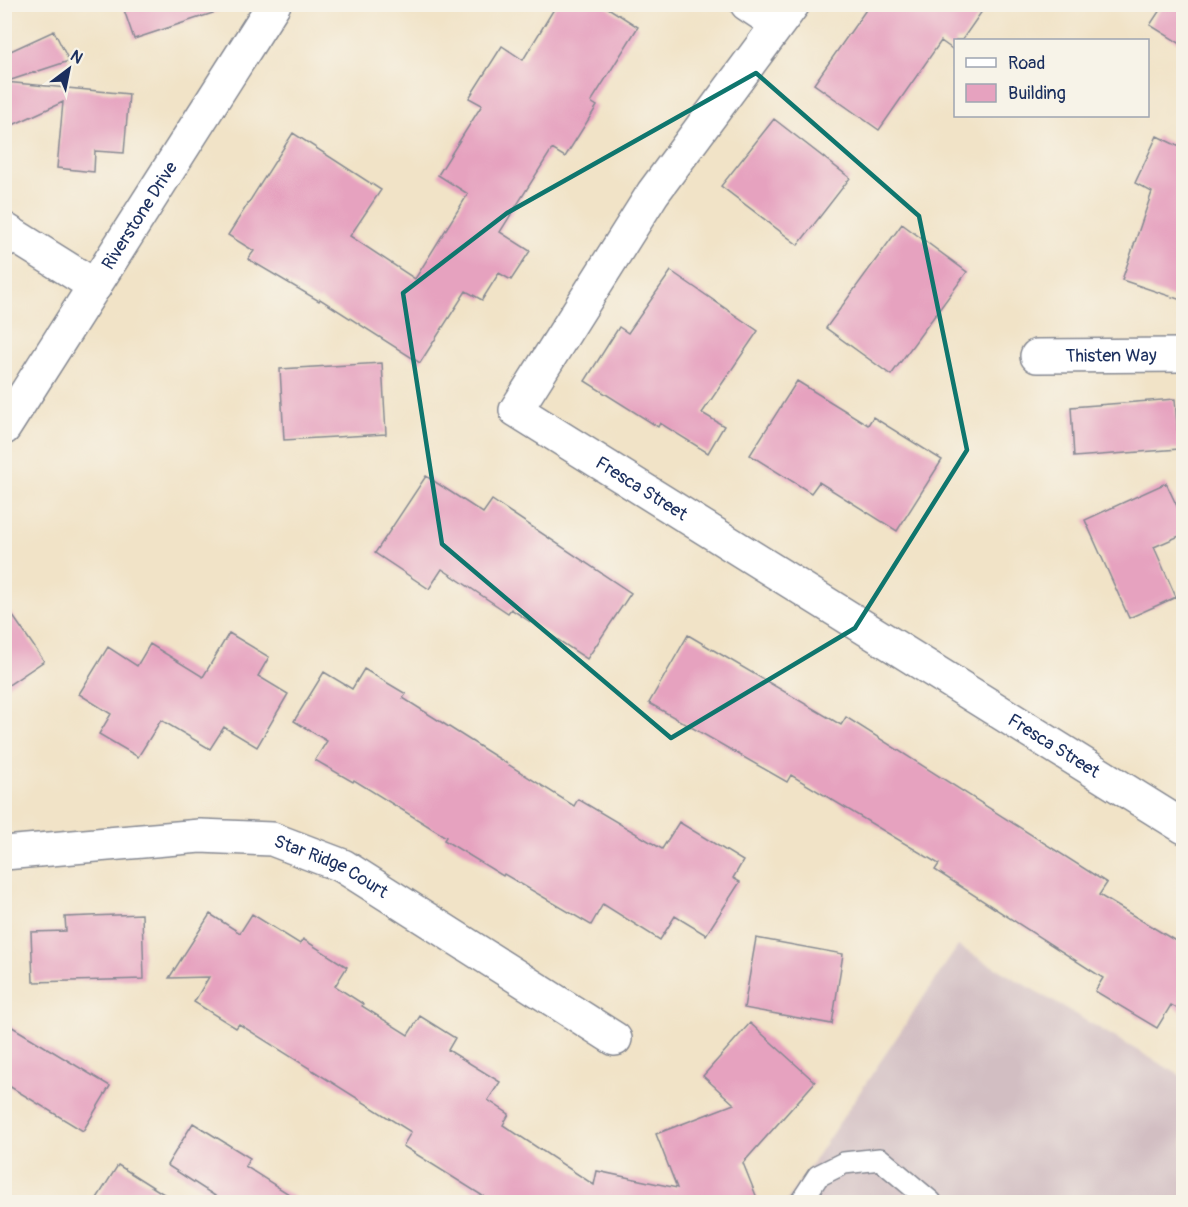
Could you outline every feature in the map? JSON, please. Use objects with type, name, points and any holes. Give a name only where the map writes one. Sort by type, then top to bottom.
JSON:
[{"type":"street","name":"Riverstone Drive","points":[[4,428],[274,4]]},
{"type":"street","points":[[747,4],[785,14]]},
{"type":"street","name":"Fresca Street","points":[[785,14],[653,193],[516,410],[1184,827]]},
{"type":"street","points":[[4,229],[95,286]]},
{"type":"street","name":"Thisten Way","points":[[1038,356],[1184,355]]},
{"type":"street","name":"Star Ridge Court","points":[[4,853],[200,836],[272,839],[343,867],[615,1039]]},
{"type":"lane","points":[[801,1203],[818,1176],[844,1163],[880,1159],[931,1203]]},
{"type":"highlighted area","points":[[756,73],[919,216],[967,450],[855,628],[671,738],[442,544],[403,293],[507,213]]},
{"type":"shaded area","points":[[958,946],[1183,1077],[1183,1202],[786,1202]]},
{"type":"building","points":[[122,4],[221,4],[222,10],[134,39]]},
{"type":"building","points":[[557,4],[602,4],[638,27],[591,102],[597,106],[565,157],[552,149],[500,232],[530,251],[511,280],[499,273],[482,300],[466,291],[420,363],[320,299],[319,301],[248,259],[254,251],[228,235],[293,133],[381,190],[350,236],[415,279],[468,194],[438,175],[482,105],[469,98],[502,46],[523,60]]},
{"type":"building","points":[[870,4],[987,4],[963,39],[954,39],[954,50],[941,41],[879,130],[814,84]]},
{"type":"building","points":[[1164,4],[1184,4],[1184,46],[1150,25]]},
{"type":"building","points":[[54,31],[69,61],[5,82],[129,94],[124,153],[95,151],[94,172],[57,168],[63,102],[4,129],[4,54]]},
{"type":"building","points":[[774,119],[850,178],[798,245],[721,186]]},
{"type":"building","points":[[1157,136],[1184,149],[1184,301],[1122,280],[1152,192],[1135,183]]},
{"type":"building","points":[[902,224],[967,272],[891,375],[826,328]]},
{"type":"building","points":[[671,271],[758,331],[702,413],[724,426],[708,453],[660,423],[658,427],[585,381],[619,327],[628,333]]},
{"type":"building","points":[[382,363],[386,434],[284,440],[280,369]]},
{"type":"building","points":[[797,381],[868,425],[873,417],[942,460],[897,531],[819,482],[811,493],[750,455]]},
{"type":"building","points":[[1175,399],[1179,449],[1074,457],[1071,407]]},
{"type":"building","points":[[426,476],[483,513],[492,500],[631,593],[587,659],[511,609],[508,613],[442,569],[429,589],[375,553]]},
{"type":"building","points":[[1166,483],[1184,521],[1184,534],[1154,547],[1176,597],[1129,618],[1085,520]]},
{"type":"building","points":[[4,603],[44,661],[4,688]]},
{"type":"building","points":[[229,633],[269,657],[258,676],[288,694],[257,747],[224,727],[210,749],[161,720],[138,757],[99,734],[111,714],[79,694],[108,647],[137,666],[150,644],[203,677]]},
{"type":"building","points":[[688,635],[841,725],[846,717],[1107,883],[1099,895],[1184,946],[1184,1012],[1171,1005],[1157,1028],[1095,991],[1103,978],[935,870],[939,864],[791,775],[787,782],[649,703]]},
{"type":"building","points":[[364,669],[406,694],[403,698],[574,806],[578,799],[662,849],[679,822],[743,861],[733,878],[740,882],[706,935],[675,916],[660,940],[603,904],[591,925],[504,874],[503,876],[444,840],[446,837],[354,780],[353,782],[315,760],[327,741],[294,721],[324,672],[352,689]]},
{"type":"building","points":[[142,914],[144,979],[33,982],[31,932],[66,931],[65,917]]},
{"type":"building","points":[[210,914],[240,933],[252,914],[300,944],[303,939],[347,967],[335,986],[363,1004],[362,1006],[408,1035],[420,1016],[455,1038],[448,1050],[500,1082],[488,1100],[509,1114],[503,1125],[594,1185],[597,1171],[677,1188],[656,1134],[734,1104],[703,1076],[750,1023],[815,1082],[743,1163],[759,1203],[494,1203],[403,1146],[411,1132],[239,1024],[236,1028],[194,1002],[209,977],[169,978]]},
{"type":"building","points":[[756,938],[843,954],[832,1024],[744,1008]]},
{"type":"building","points":[[4,1022],[110,1086],[83,1131],[4,1083]]},
{"type":"building","points":[[193,1123],[250,1158],[245,1166],[303,1203],[226,1203],[167,1165]]},
{"type":"building","points":[[118,1165],[178,1203],[94,1203]]}]
